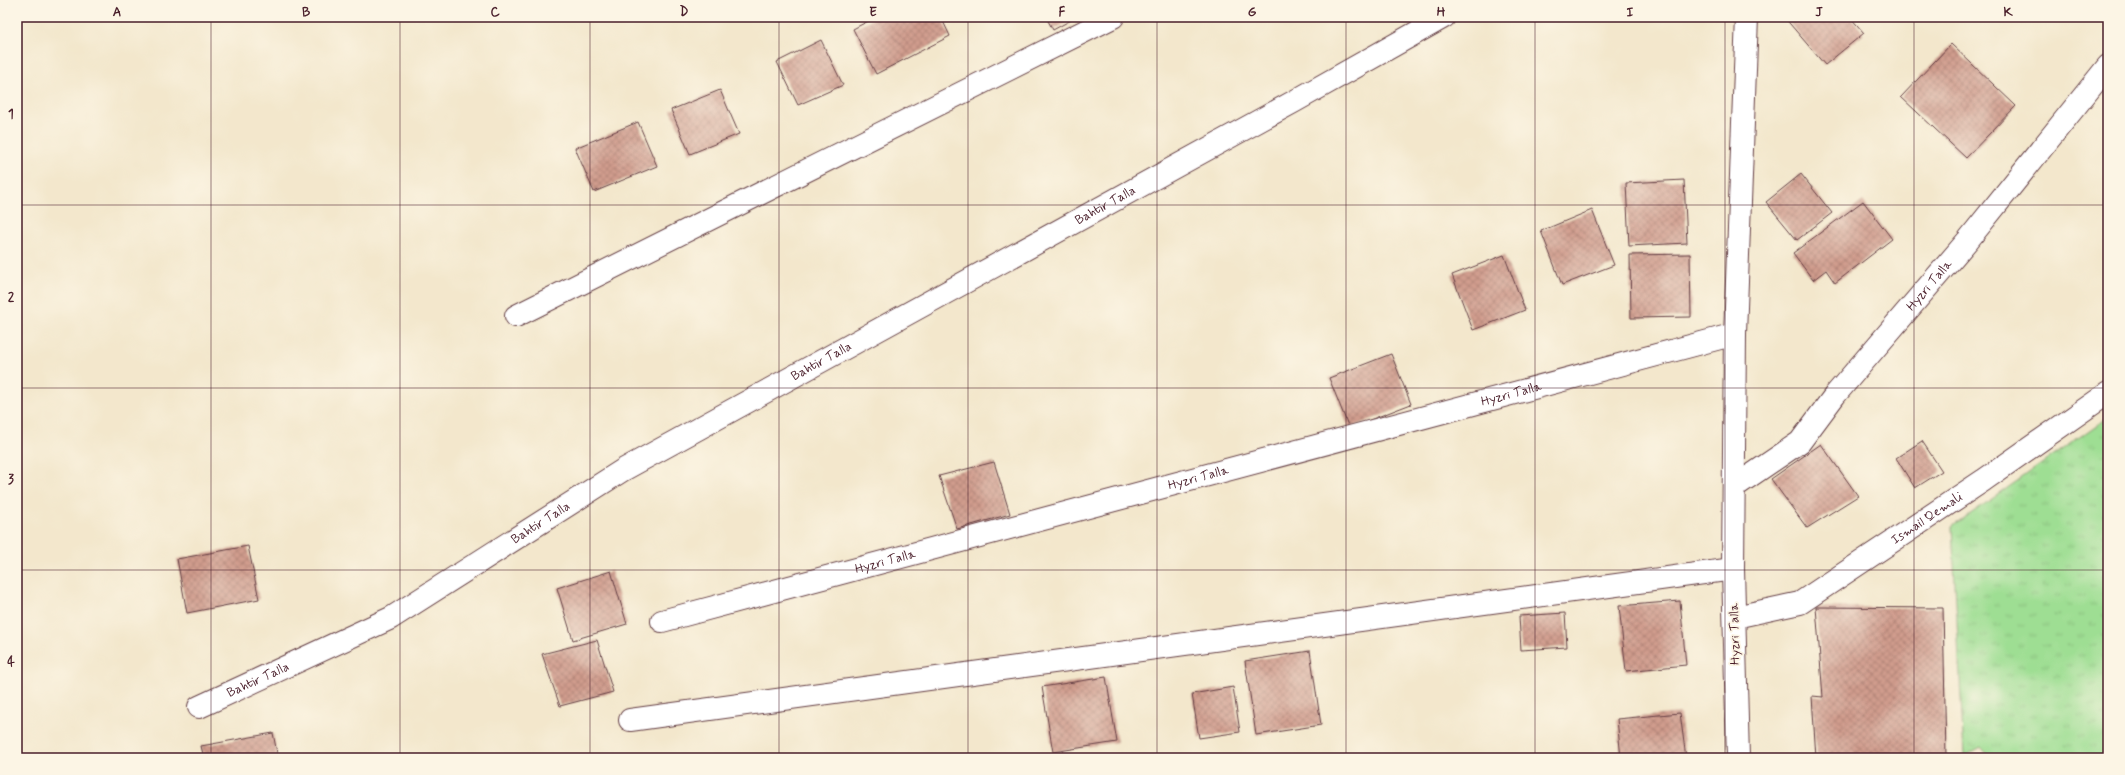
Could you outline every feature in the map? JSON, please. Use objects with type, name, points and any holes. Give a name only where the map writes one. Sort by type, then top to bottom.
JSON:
[{"type":"street","points":[[516,316],[1113,17]]},
{"type":"street","name":"Bahtir Talla","points":[[200,707],[391,618],[623,470],[1295,101],[1444,17]]},
{"type":"street","name":"Hyzri Talla","points":[[1738,758],[1733,569],[1735,334],[1747,17]]},
{"type":"street","name":"Hyzri Talla","points":[[1734,487],[1800,442],[1835,395],[1968,240],[2108,66]]},
{"type":"street","name":"Hyzri Talla","points":[[662,622],[1735,334]]},
{"type":"street","name":"Ismail Qemali","points":[[1735,617],[1800,603],[1977,484],[2108,393]]},
{"type":"street","points":[[630,720],[1733,569]]},
{"type":"green space","points":[[2108,417],[2108,758],[1991,758],[1981,747],[1964,756],[1952,527]]},
{"type":"building","points":[[876,17],[941,17],[950,36],[876,74],[853,29]]},
{"type":"building","points":[[1046,17],[1070,17],[1071,20],[1053,30]]},
{"type":"building","points":[[1784,17],[1850,17],[1864,33],[1825,65]]},
{"type":"building","points":[[821,40],[843,85],[798,105],[777,62]]},
{"type":"building","points":[[1951,44],[2016,106],[1966,158],[1901,97]]},
{"type":"building","points":[[720,90],[739,134],[690,154],[671,110]]},
{"type":"building","points":[[638,122],[657,166],[594,192],[575,148]]},
{"type":"building","points":[[1801,174],[1832,213],[1797,240],[1766,202]]},
{"type":"building","points":[[1684,180],[1687,243],[1629,246],[1626,183]]},
{"type":"building","points":[[1863,201],[1892,239],[1835,283],[1826,270],[1813,280],[1793,253]]},
{"type":"building","points":[[1592,210],[1614,265],[1562,285],[1541,231]]},
{"type":"building","points":[[1690,254],[1691,317],[1631,318],[1630,255]]},
{"type":"building","points":[[1504,255],[1525,310],[1473,330],[1452,275]]},
{"type":"building","points":[[1391,354],[1411,404],[1349,428],[1329,378]]},
{"type":"building","points":[[1922,441],[1942,471],[1915,488],[1896,458]]},
{"type":"building","points":[[1821,444],[1858,496],[1807,528],[1771,479]]},
{"type":"building","points":[[994,462],[1010,514],[957,529],[939,476]]},
{"type":"building","points":[[248,546],[259,599],[187,613],[177,559]]},
{"type":"building","points":[[611,571],[627,624],[573,640],[557,588]]},
{"type":"building","points":[[1680,601],[1686,665],[1626,671],[1619,606]]},
{"type":"building","points":[[1816,607],[1943,608],[1946,758],[1816,758],[1812,696],[1823,697]]},
{"type":"building","points":[[1565,613],[1567,647],[1521,650],[1519,616]]},
{"type":"building","points":[[597,640],[613,692],[560,706],[542,654]]},
{"type":"building","points":[[1310,651],[1321,725],[1256,735],[1245,661]]},
{"type":"building","points":[[1106,677],[1117,742],[1053,752],[1042,687]]},
{"type":"building","points":[[1233,687],[1240,732],[1199,738],[1192,694]]},
{"type":"building","points":[[1680,713],[1686,758],[1621,758],[1617,719]]},
{"type":"building","points":[[273,733],[278,758],[204,758],[201,746]]}]
